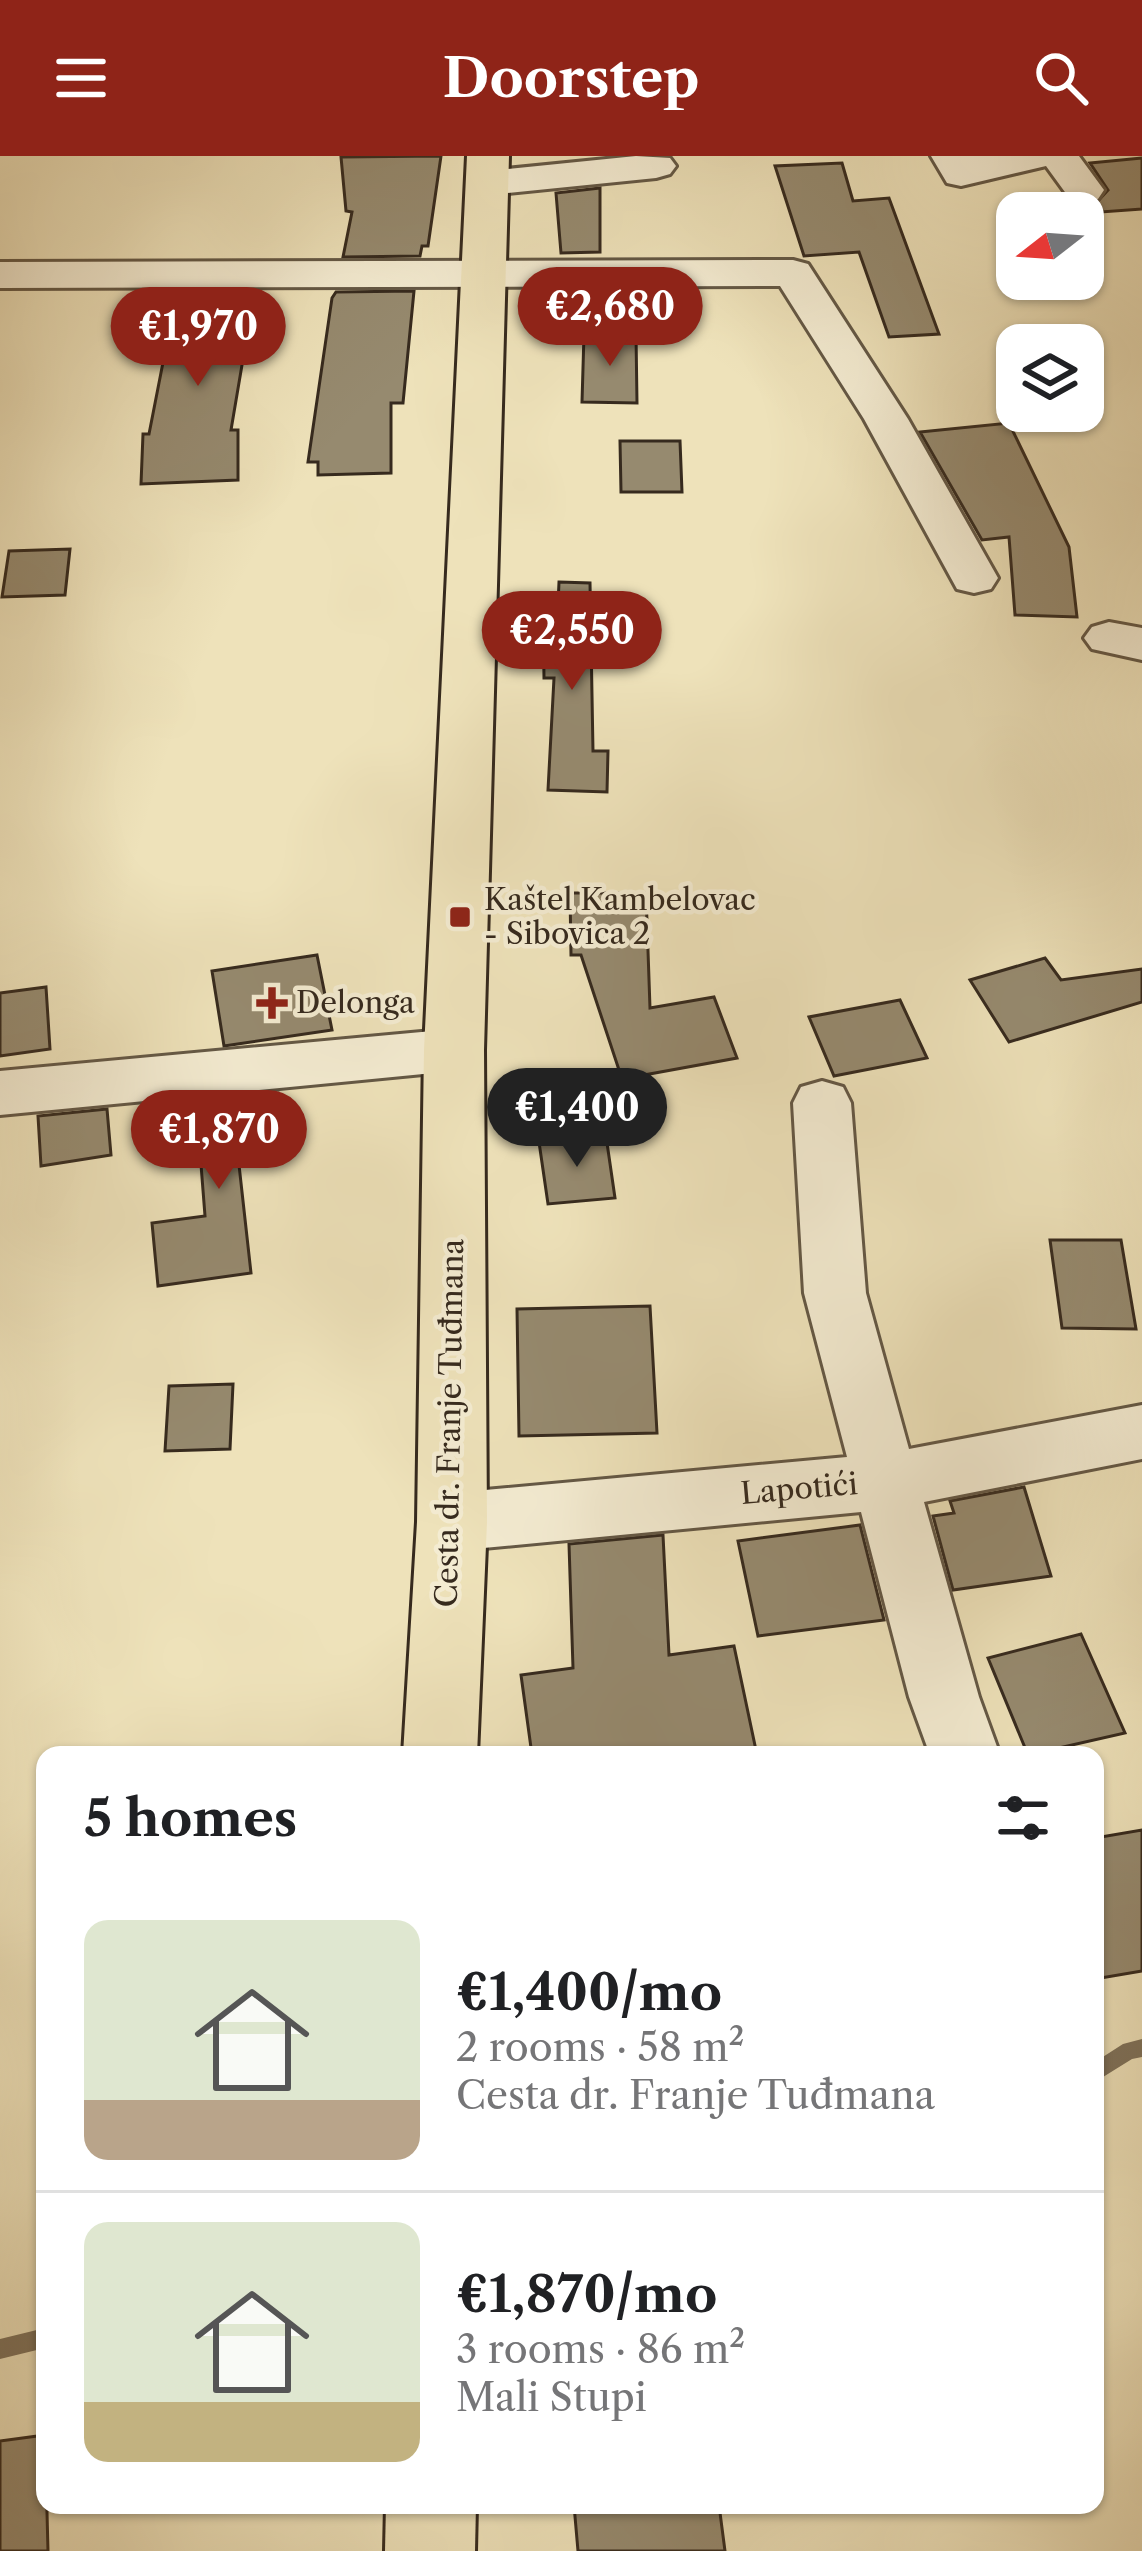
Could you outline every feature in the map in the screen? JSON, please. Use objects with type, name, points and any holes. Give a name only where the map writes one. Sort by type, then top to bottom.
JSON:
[{"type":"main road","name":"Cesta dr. Franje Tuđmana","points":[[440,1746],[452,1522],[454,1051],[487,169]]},
{"type":"main road","points":[[430,2551],[431,2514]]},
{"type":"street","points":[[951,156],[962,173],[1037,156]]},
{"type":"street","points":[[1059,156],[1084,190]]},
{"type":"street","points":[[487,169],[656,166]]},
{"type":"street","points":[[0,275],[156,271],[486,277],[793,273],[886,419],[974,578]]},
{"type":"street","points":[[0,1093],[454,1051]]},
{"type":"street","points":[[822,1103],[835,1293],[961,1746]]},
{"type":"street","name":"Lapotići","points":[[452,1522],[889,1481],[1142,1432]]},
{"type":"building","points":[[441,156],[428,246],[422,246],[420,256],[343,257],[352,212],[346,211],[341,157]]},
{"type":"building","points":[[1142,158],[1142,209],[1104,212],[1108,190],[1090,163]]},
{"type":"building","points":[[842,163],[853,201],[889,198],[939,334],[889,337],[859,252],[804,256],[775,166]]},
{"type":"building","points":[[600,188],[600,252],[561,253],[556,193]]},
{"type":"building","points":[[414,291],[403,403],[391,403],[391,473],[318,475],[318,462],[308,462],[332,298],[336,292]]},
{"type":"building","points":[[166,293],[254,294],[231,430],[238,430],[238,480],[141,484],[143,434],[149,434],[167,342],[156,342]]},
{"type":"building","points":[[584,334],[636,334],[637,403],[582,402]]},
{"type":"building","points":[[996,424],[996,432],[1013,432],[1069,547],[1077,617],[1015,615],[1009,537],[982,540],[920,432]]},
{"type":"building","points":[[620,441],[680,441],[682,492],[621,492]]},
{"type":"building","points":[[70,549],[65,595],[2,597],[9,551]]},
{"type":"building","points":[[559,582],[590,583],[593,751],[608,751],[607,792],[548,790],[554,678],[544,678],[543,605],[558,605]]},
{"type":"building","points":[[570,893],[646,893],[650,1008],[714,997],[737,1058],[622,1079],[581,955],[571,955]]},
{"type":"building","points":[[317,955],[332,1030],[224,1046],[212,971]]},
{"type":"building","points":[[1045,958],[1061,980],[1142,969],[1142,1002],[1009,1042],[970,980]]},
{"type":"building","points":[[46,987],[50,1049],[0,1056],[0,993]]},
{"type":"building","points":[[900,1000],[927,1058],[834,1076],[809,1017]]},
{"type":"building","points":[[278,1093],[284,1150],[238,1156],[251,1273],[158,1286],[152,1223],[205,1216],[196,1100]]},
{"type":"building","points":[[107,1109],[111,1155],[41,1166],[38,1116]]},
{"type":"building","points":[[606,1136],[615,1198],[548,1204],[539,1142]]},
{"type":"building","points":[[1050,1240],[1121,1240],[1136,1329],[1062,1328]]},
{"type":"building","points":[[650,1306],[657,1433],[519,1436],[517,1309]]},
{"type":"building","points":[[233,1384],[230,1449],[165,1451],[169,1386]]},
{"type":"building","points":[[1024,1487],[1051,1576],[953,1590],[933,1516],[954,1513],[950,1501]]},
{"type":"building","points":[[860,1525],[884,1620],[758,1636],[738,1541]]},
{"type":"building","points":[[663,1535],[669,1655],[734,1646],[755,1746],[531,1746],[521,1675],[573,1668],[569,1544]]},
{"type":"building","points":[[1081,1634],[1125,1733],[1068,1746],[1024,1746],[988,1658]]},
{"type":"building","points":[[1142,1830],[1142,1971],[1104,1977],[1104,1836]]},
{"type":"building","points":[[36,2436],[36,2514],[47,2514],[48,2551],[0,2551],[0,2441]]},
{"type":"building","points":[[575,2514],[720,2514],[725,2551],[578,2551]]},
{"type":"waterway","points":[[1104,2067],[1129,2050],[1142,2048]]},
{"type":"waterway","points":[[0,2349],[36,2340]]},
{"type":"place","name":"Kaštel Kambelovac - Sibovica 2","points":[[460,917]]},
{"type":"place","name":"Delonga","points":[[272,1003]]}]
